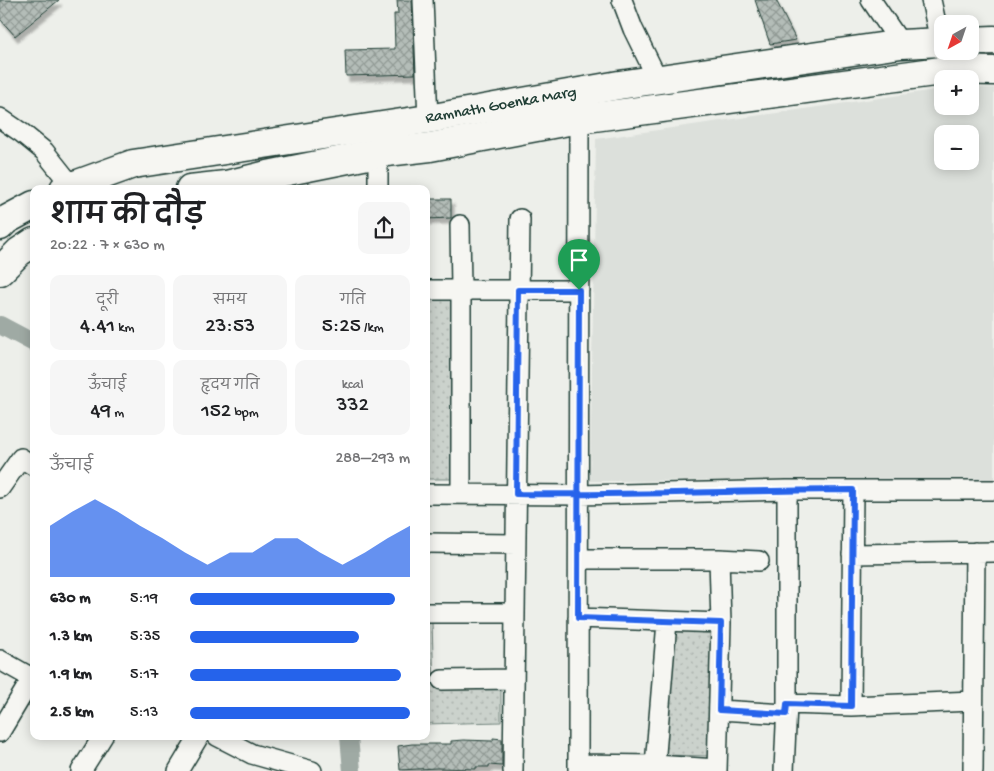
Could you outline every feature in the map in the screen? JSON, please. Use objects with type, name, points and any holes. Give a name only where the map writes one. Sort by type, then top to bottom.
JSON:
[{"type":"street","points":[[423,0],[428,119]]},
{"type":"street","points":[[622,0],[633,29],[658,80]]},
{"type":"street","points":[[871,0],[901,44]]},
{"type":"street","points":[[931,0],[935,15]]},
{"type":"street","points":[[979,41],[994,40]]},
{"type":"street","name":"Ramnath Goenka Marg","points":[[74,185],[133,164],[428,119],[658,80],[901,44],[934,50]]},
{"type":"street","name":"Ramnath Goenka Marg","points":[[226,185],[263,182],[378,153],[430,147],[934,53]]},
{"type":"street","name":"Ramnath Goenka Marg","points":[[966,60],[994,71]]},
{"type":"street","points":[[0,118],[44,151],[67,185]]},
{"type":"street","points":[[579,119],[578,767],[655,765],[717,770],[721,623],[720,559]]},
{"type":"street","points":[[220,151],[226,185]]},
{"type":"street","points":[[378,153],[378,185]]},
{"type":"street","points":[[0,226],[6,220],[30,207]]},
{"type":"street","points":[[513,771],[520,220]]},
{"type":"street","points":[[460,225],[461,493]]},
{"type":"street","points":[[0,271],[30,245]]},
{"type":"street","points":[[430,290],[579,290]]},
{"type":"street","points":[[0,488],[21,458],[30,464]]},
{"type":"street","points":[[430,494],[579,495],[787,490],[994,490]]},
{"type":"street","points":[[784,771],[787,709],[787,490]]},
{"type":"street","points":[[851,706],[853,490]]},
{"type":"street","points":[[430,543],[515,544]]},
{"type":"street","points":[[973,771],[974,552]]},
{"type":"street","points":[[852,554],[994,552]]},
{"type":"street","points":[[578,559],[720,559],[758,561]]},
{"type":"street","points":[[430,613],[514,613]]},
{"type":"street","points":[[578,618],[721,623]]},
{"type":"street","points":[[655,765],[667,622]]},
{"type":"street","points":[[0,660],[30,675]]},
{"type":"street","points":[[442,680],[514,679]]},
{"type":"street","points":[[0,732],[30,681]]},
{"type":"street","points":[[719,710],[973,701]]},
{"type":"street","points":[[81,771],[100,740]]},
{"type":"street","points":[[178,771],[197,740]]},
{"type":"street","points":[[222,740],[252,763],[312,771]]},
{"type":"shaded area","points":[[979,88],[994,88],[994,480],[590,481],[596,139],[934,90],[934,115],[979,115]]},
{"type":"shaded area","points":[[430,297],[454,297],[456,479],[430,479]]},
{"type":"shaded area","points":[[662,615],[717,617],[714,756],[660,755]]},
{"type":"shaded area","points":[[430,622],[432,622],[434,687],[501,686],[501,722],[430,724]]},
{"type":"building","points":[[0,0],[59,0],[15,36],[0,19]]},
{"type":"building","points":[[397,0],[412,0],[415,74],[346,76],[345,50],[395,49],[394,14],[398,14]]},
{"type":"building","points":[[755,0],[776,0],[796,40],[770,44]]},
{"type":"building","points":[[430,199],[451,199],[451,218],[430,219]]},
{"type":"building","points":[[493,738],[502,739],[502,766],[489,765],[489,767],[476,767],[476,769],[437,768],[400,770],[398,746],[451,744],[451,741],[463,740],[493,741]]},
{"type":"waterway","points":[[0,325],[30,341]]},
{"type":"waterway","points":[[349,740],[352,771]]},
{"type":"route","points":[[579,290],[518,290],[516,494],[579,495],[853,490],[851,706],[787,704],[786,714],[719,710],[721,623],[578,618],[579,495],[579,290]]}]
